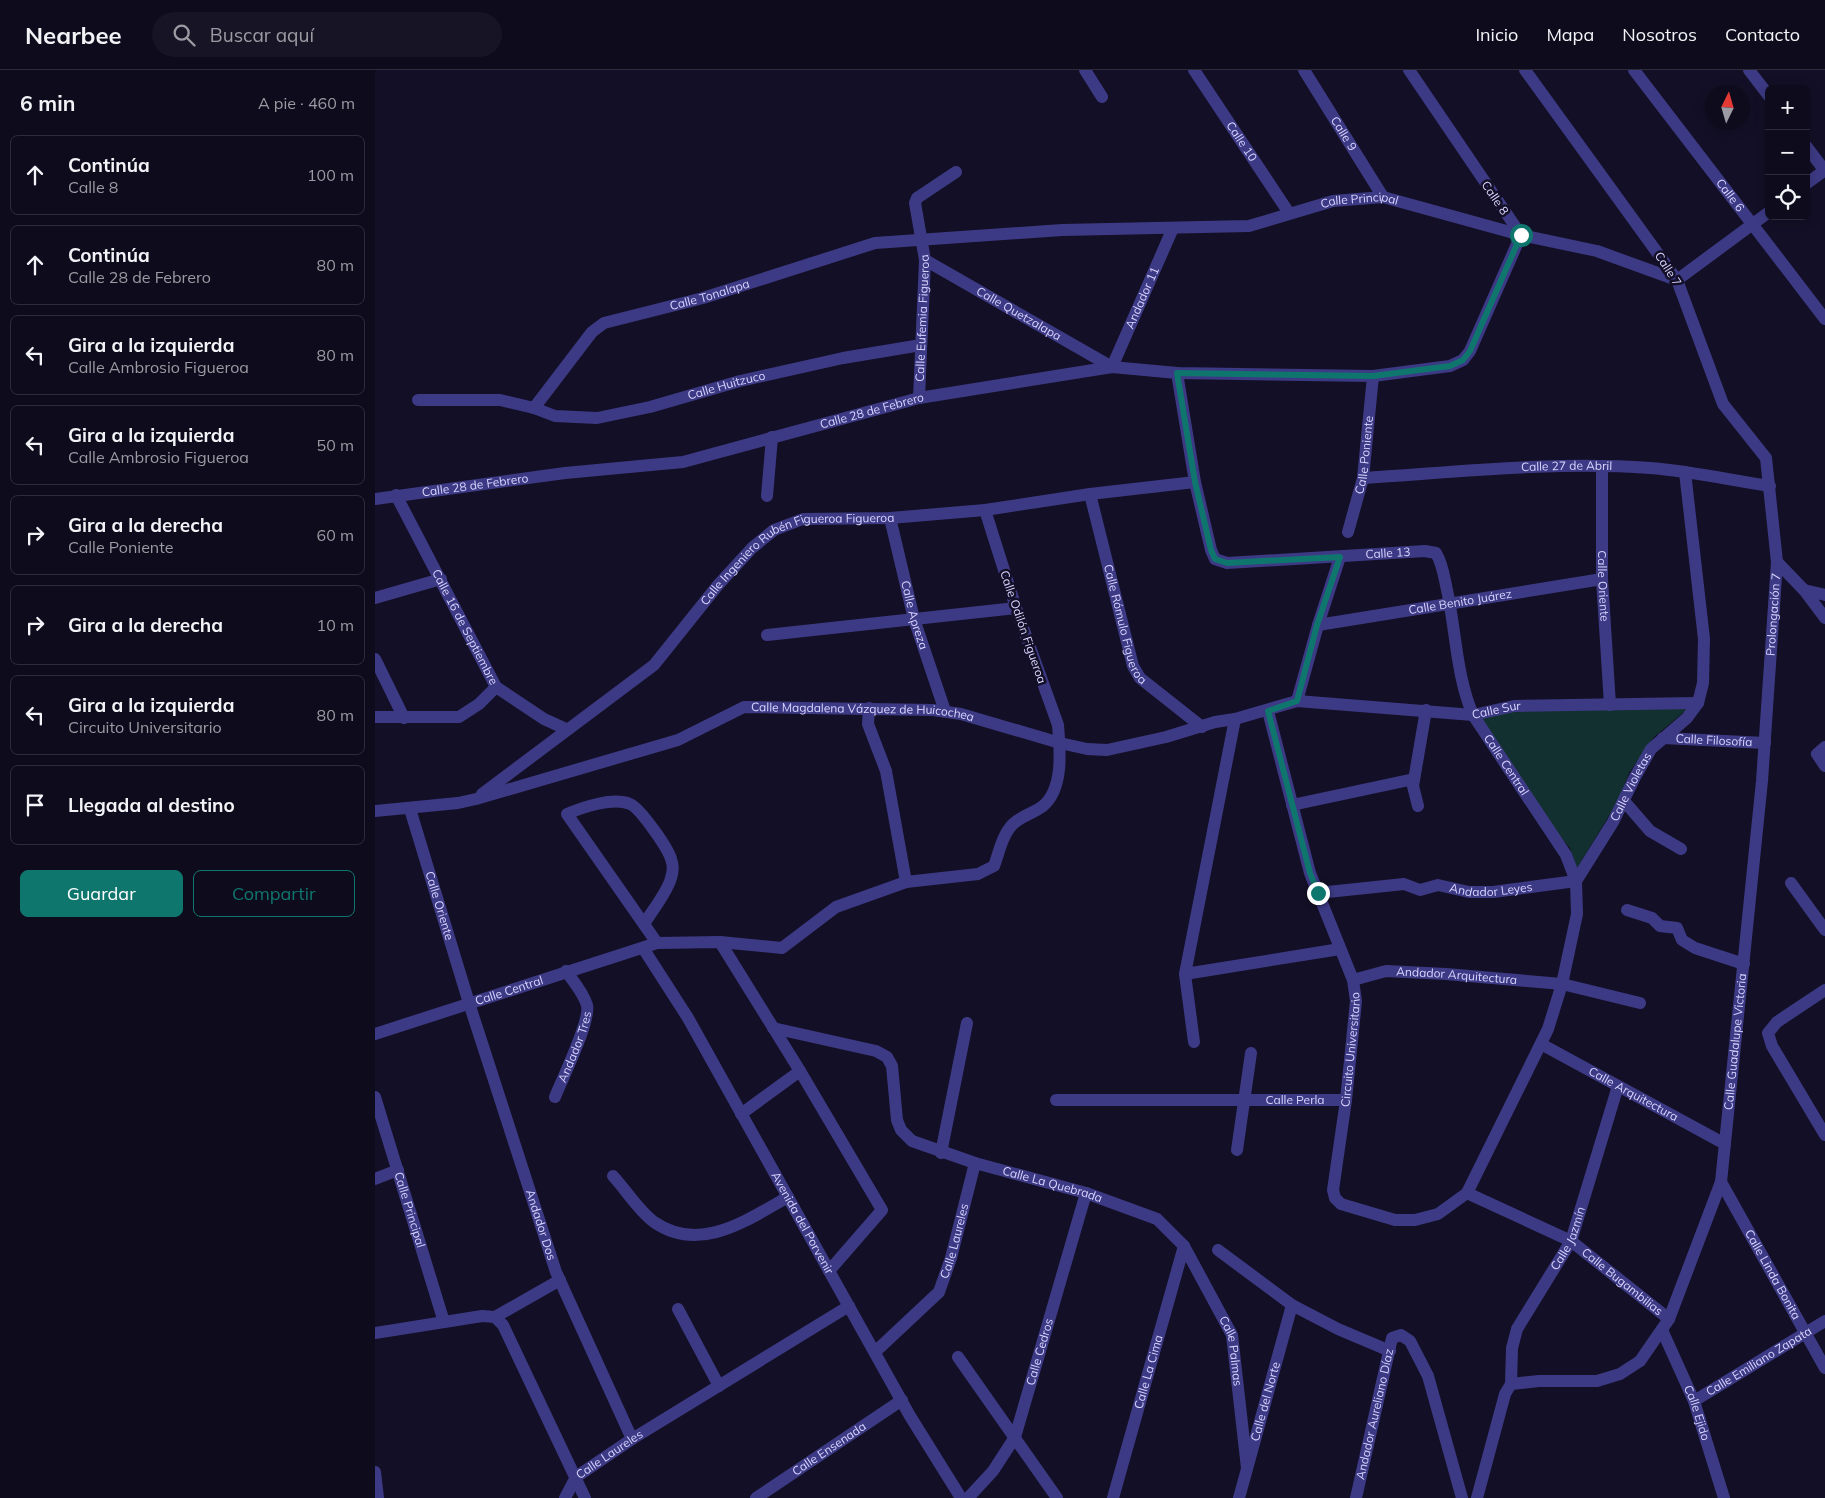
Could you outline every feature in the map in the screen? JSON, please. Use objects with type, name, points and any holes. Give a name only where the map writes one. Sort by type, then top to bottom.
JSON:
[{"type":"street","points":[[1085,70],[1102,97]]},
{"type":"street","name":"Calle 10","points":[[1194,70],[1289,213]]},
{"type":"street","name":"Calle 9","points":[[1303,70],[1383,197]]},
{"type":"street","name":"Calle 8","points":[[1409,70],[1521,235]]},
{"type":"street","name":"Calle 7","points":[[1525,70],[1677,280],[1723,404],[1766,458],[1770,486]]},
{"type":"street","name":"Calle 6","points":[[1634,70],[1754,223],[1825,319]]},
{"type":"street","points":[[1749,70],[1765,91]]},
{"type":"street","points":[[1810,151],[1825,170],[1810,181]]},
{"type":"street","name":"Calle Eufemia Figueroa","points":[[919,398],[925,260],[915,209],[917,198],[956,172]]},
{"type":"street","name":"Calle Principal","points":[[921,239],[1062,230],[1249,226],[1333,201],[1383,197],[1521,235],[1597,251],[1677,280]]},
{"type":"street","points":[[1677,280],[1765,215]]},
{"type":"street","name":"Andador 11","points":[[1112,367],[1173,228]]},
{"type":"street","points":[[1373,376],[1450,366],[1463,360],[1470,351],[1521,235]]},
{"type":"street","name":"Calle Tonalapa","points":[[534,408],[592,332],[604,323],[703,298],[875,243],[921,239]]},
{"type":"street","name":"Calle Quetzalapa","points":[[925,260],[1112,367]]},
{"type":"street","name":"Calle Huitzuco","points":[[419,400],[500,400],[534,408],[555,416],[597,418],[805,366],[921,345]]},
{"type":"street","name":"Calle 28 de Febrero","points":[[375,499],[565,473],[683,462],[919,398],[1112,367],[1177,373],[1373,376]]},
{"type":"street","points":[[1177,373],[1195,482]]},
{"type":"street","name":"Calle Poniente","points":[[1348,532],[1363,478],[1373,376]]},
{"type":"street","points":[[767,496],[772,437]]},
{"type":"street","name":"Calle 27 de Abril","points":[[1363,478],[1602,466],[1685,472],[1770,486]]},
{"type":"street","name":"Calle Oriente","points":[[1602,466],[1602,579],[1610,705]]},
{"type":"street","points":[[1685,472],[1705,639],[1703,683],[1698,703]]},
{"type":"street","name":"Calle Ingeniero Rubén Figueroa Figueroa","points":[[476,799],[566,729],[654,665],[718,584],[752,548],[774,530],[803,519],[890,518],[985,510],[1090,494],[1195,482]]},
{"type":"street","name":"Calle 13","points":[[1195,482],[1211,550],[1215,559],[1227,563],[1425,551],[1436,553]]},
{"type":"street","name":"Prolongación 7","points":[[1765,743],[1777,562],[1770,486]]},
{"type":"street","name":"Calle Rómulo Figueroa","points":[[1090,494],[1133,666],[1140,678],[1202,727]]},
{"type":"street","name":"Calle 16 de Septiembre","points":[[395,495],[441,579],[496,687],[544,719],[566,729]]},
{"type":"street","name":"Calle Odilón Figueroa","points":[[906,882],[978,874],[994,866],[1005,836],[1013,824],[1043,806],[1055,789],[1059,743],[1058,725],[1016,608],[985,510]]},
{"type":"street","name":"Calle Apreza","points":[[890,518],[914,619],[945,711]]},
{"type":"street","name":"Calle Central","points":[[1436,553],[1441,563],[1450,603],[1462,682],[1473,715],[1566,855],[1576,881]]},
{"type":"street","points":[[1297,701],[1317,625],[1340,557]]},
{"type":"street","points":[[1777,562],[1804,590],[1825,618]]},
{"type":"street","points":[[375,598],[441,579]]},
{"type":"street","name":"Calle Benito Juárez","points":[[1317,625],[1602,579]]},
{"type":"street","points":[[1804,590],[1825,596]]},
{"type":"street","points":[[767,635],[1016,608]]},
{"type":"street","points":[[375,659],[404,718]]},
{"type":"street","points":[[375,717],[459,717],[479,704],[496,687]]},
{"type":"street","name":"Calle Sur","points":[[1297,701],[1473,715],[1514,706],[1698,703]]},
{"type":"street","name":"Calle Magdalena Vázquez de Huicochea","points":[[375,811],[410,809],[476,799],[678,740],[744,707],[945,711],[1059,743],[1087,749],[1107,750],[1268,711],[1297,701]]},
{"type":"street","name":"Calle Violetas","points":[[1576,881],[1624,801],[1635,776],[1651,749],[1687,718],[1698,703]]},
{"type":"street","points":[[869,708],[868,724],[886,772],[906,882]]},
{"type":"street","points":[[1418,806],[1413,786],[1419,763],[1427,710]]},
{"type":"street","name":"Circuito Universitario","points":[[1268,711],[1310,873],[1353,980],[1356,1001],[1346,1100],[1333,1190],[1335,1198],[1341,1204],[1395,1220],[1415,1220],[1438,1214],[1467,1193]]},
{"type":"street","points":[[1194,1042],[1185,974],[1235,719]]},
{"type":"street","name":"Calle Filosofía","points":[[1663,738],[1765,743]]},
{"type":"street","name":"Calle Guadalupe Victoria","points":[[1511,1384],[1539,1381],[1597,1382],[1620,1374],[1640,1360],[1665,1324],[1721,1182],[1765,743]]},
{"type":"street","points":[[1821,751],[1825,766]]},
{"type":"street","points":[[1292,805],[1414,779]]},
{"type":"street","points":[[1624,801],[1650,832],[1681,849]]},
{"type":"street","points":[[644,924],[671,878],[672,868],[671,857],[639,810],[630,804],[615,803],[581,808],[567,814],[657,943]]},
{"type":"street","name":"Calle Oriente","points":[[410,809],[469,1003]]},
{"type":"street","points":[[1467,1193],[1548,1030],[1562,984],[1577,914],[1576,881]]},
{"type":"street","name":"Andador Leyes","points":[[1318,893],[1404,884],[1420,890],[1438,885],[1469,892],[1493,892],[1576,881]]},
{"type":"street","name":"Calle Central","points":[[375,1034],[657,943],[720,942],[782,948],[836,907],[906,882]]},
{"type":"street","points":[[1791,883],[1825,930]]},
{"type":"street","points":[[1627,910],[1652,918],[1660,926],[1677,928],[1682,940],[1695,948],[1744,964]]},
{"type":"street","points":[[720,942],[800,1071],[882,1210],[829,1271]]},
{"type":"street","name":"Avenida del Porvenir","points":[[643,948],[688,1018],[901,1400],[961,1498]]},
{"type":"street","points":[[1185,974],[1340,949]]},
{"type":"street","name":"Andador Tres","points":[[555,1097],[585,1024],[587,1007],[584,998],[567,971]]},
{"type":"street","name":"Andador Arquitectura","points":[[1353,980],[1386,971],[1562,984],[1640,1003]]},
{"type":"street","points":[[1825,990],[1777,1022],[1768,1033],[1772,1046],[1820,1115],[1825,1135]]},
{"type":"street","name":"Andador Dos","points":[[469,1003],[560,1280],[632,1438]]},
{"type":"street","points":[[941,1153],[967,1022]]},
{"type":"street","name":"Calle La Quebrada","points":[[773,1028],[876,1051],[887,1057],[892,1066],[897,1120],[901,1130],[912,1140],[941,1153],[1086,1193],[1157,1219],[1184,1246]]},
{"type":"street","name":"Calle Arquitectura","points":[[1541,1044],[1725,1144]]},
{"type":"street","points":[[1237,1150],[1251,1053]]},
{"type":"street","points":[[741,1114],[800,1071]]},
{"type":"street","name":"Calle Jazmín","points":[[1511,1384],[1512,1348],[1517,1328],[1571,1241],[1617,1086]]},
{"type":"street","name":"Calle Principal","points":[[375,1097],[444,1322]]},
{"type":"street","name":"Calle Perla","points":[[1055,1100],[1346,1100]]},
{"type":"street","name":"Calle Laureles","points":[[875,1352],[939,1292],[951,1258],[975,1163]]},
{"type":"street","points":[[375,1179],[398,1170]]},
{"type":"street","points":[[613,1176],[653,1221],[677,1234],[700,1236],[734,1228],[788,1197]]},
{"type":"street","name":"Calle Linda Bonita","points":[[1721,1182],[1825,1368]]},
{"type":"street","name":"Calle Cedros","points":[[968,1498],[993,1471],[1015,1437],[1086,1193]]},
{"type":"street","name":"Calle Bugambilias","points":[[1467,1193],[1571,1241],[1665,1324]]},
{"type":"street","name":"Calle Palmas","points":[[1184,1246],[1232,1335],[1247,1468]]},
{"type":"street","name":"Calle La Cima","points":[[1113,1498],[1184,1246]]},
{"type":"street","points":[[1219,1250],[1292,1305],[1338,1329],[1390,1351]]},
{"type":"street","points":[[375,1333],[482,1316],[495,1317],[560,1280]]},
{"type":"street","name":"Calle del Norte","points":[[1239,1498],[1292,1305]]},
{"type":"street","name":"Calle Laureles","points":[[495,1317],[503,1325],[576,1478],[632,1438],[849,1306]]},
{"type":"street","points":[[678,1309],[719,1386]]},
{"type":"street","name":"Calle Emiliano Zapata","points":[[1694,1401],[1825,1322]]},
{"type":"street","name":"Calle Ejido","points":[[1665,1324],[1694,1401],[1724,1498]]},
{"type":"street","name":"Andador Aureliano Díaz","points":[[1357,1498],[1392,1338],[1401,1335],[1410,1341],[1428,1376],[1462,1498]]},
{"type":"street","points":[[958,1356],[1057,1498]]},
{"type":"street","points":[[1477,1498],[1505,1394],[1511,1384]]},
{"type":"street","name":"Calle Ensenada","points":[[756,1498],[901,1400]]},
{"type":"street","points":[[375,1472],[378,1498]]},
{"type":"street","points":[[565,1498],[576,1478]]},
{"type":"street","points":[[576,1478],[585,1498]]},
{"type":"green space","points":[[1689,708],[1654,737],[1629,773],[1618,801],[1577,868],[1570,848],[1557,833],[1480,718],[1520,710]]},
{"type":"route","points":[[1318,893],[1310,873],[1268,711],[1297,701],[1317,625],[1340,557],[1227,563],[1215,559],[1211,550],[1195,482],[1177,373],[1373,376],[1450,366],[1463,360],[1470,351],[1521,235]]}]
